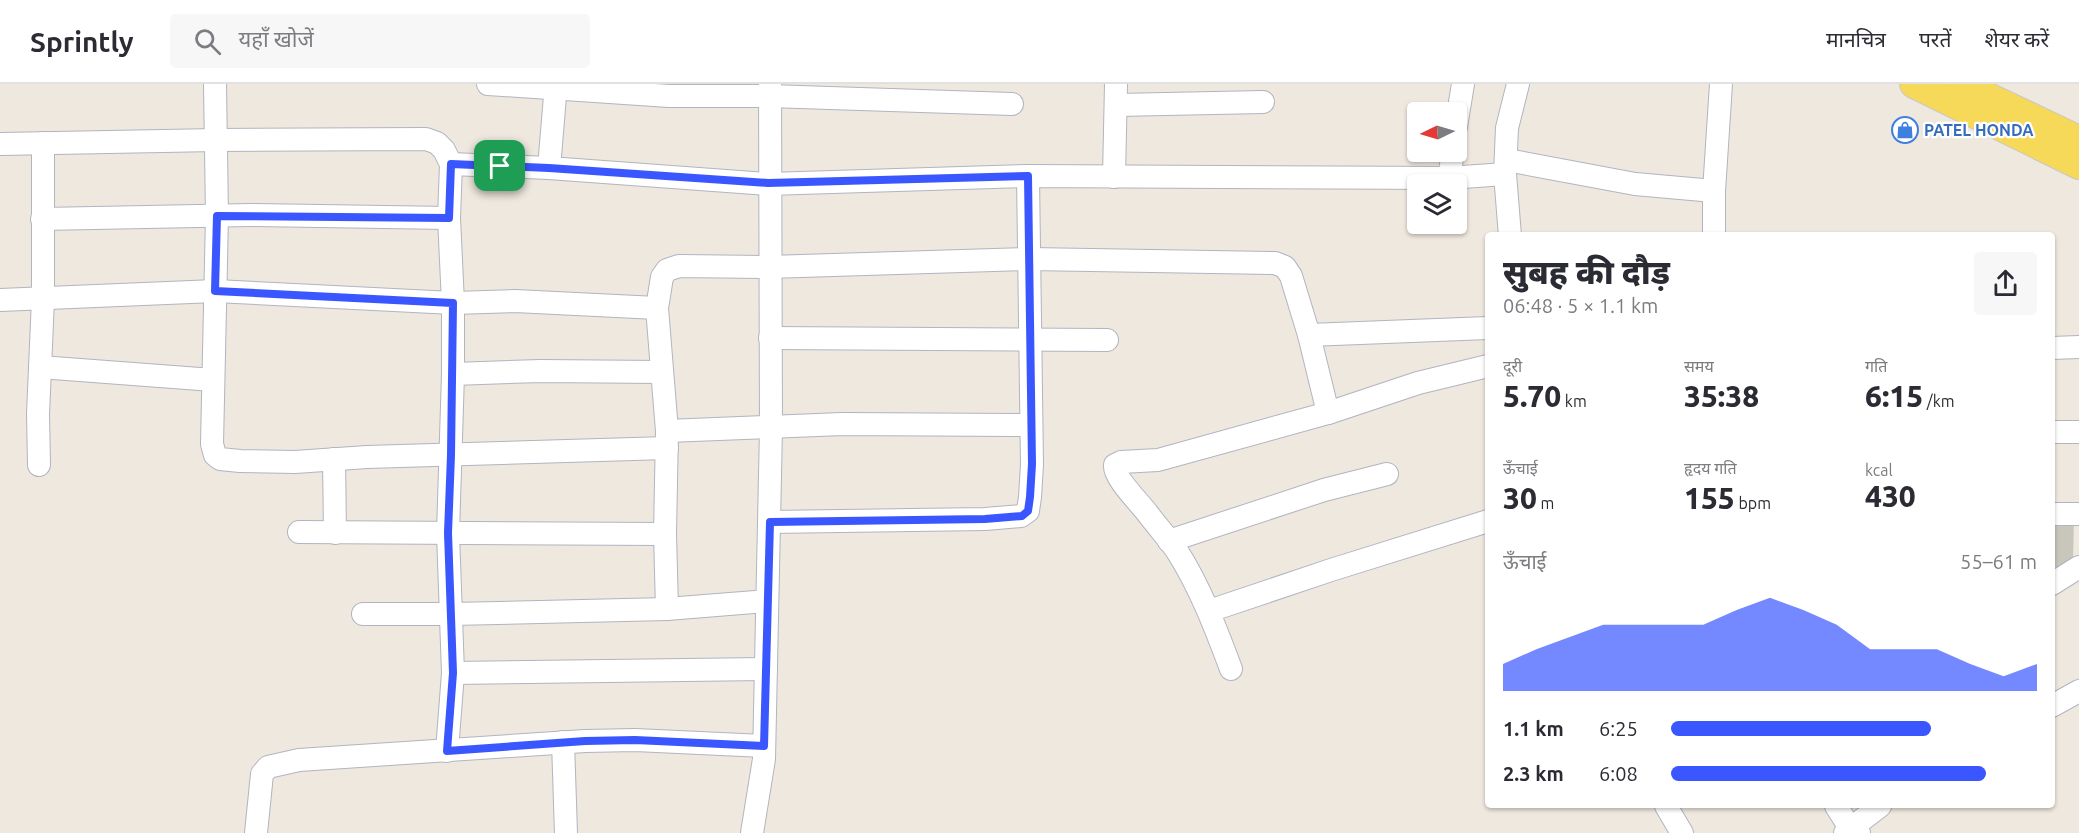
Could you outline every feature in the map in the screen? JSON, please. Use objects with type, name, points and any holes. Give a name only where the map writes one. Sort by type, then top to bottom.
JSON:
[{"type":"main road","points":[[1917,85],[2079,165]]},
{"type":"main road","points":[[1974,87],[2079,140]]},
{"type":"street","points":[[215,84],[217,216],[212,444],[215,455],[220,459],[284,462],[451,455],[842,424],[1030,425]]},
{"type":"street","points":[[488,84],[669,90],[769,90],[1012,104]]},
{"type":"street","points":[[1460,102],[1463,84]]},
{"type":"street","points":[[1510,232],[1506,167],[1507,128],[1518,84]]},
{"type":"street","points":[[1714,232],[1714,191],[1721,84]]},
{"type":"street","points":[[549,168],[556,86]]},
{"type":"street","points":[[752,833],[764,759],[770,522],[769,90]]},
{"type":"street","points":[[1114,177],[1116,95],[1263,102]]},
{"type":"street","points":[[0,144],[217,140],[426,140],[437,143],[444,150],[451,164],[449,218],[453,303],[448,533],[453,673],[447,751]]},
{"type":"street","points":[[39,465],[43,299],[43,143]]},
{"type":"street","points":[[451,164],[549,168],[768,183],[1028,176],[1407,178]]},
{"type":"street","points":[[1467,175],[1506,167],[1635,184],[1714,191]]},
{"type":"street","points":[[770,522],[985,519],[1022,516],[1028,511],[1031,341],[1028,176]]},
{"type":"street","points":[[42,219],[217,216],[449,218]]},
{"type":"street","points":[[667,609],[665,534],[667,439],[657,308],[662,277],[667,270],[679,266],[769,267],[1030,259],[1275,263],[1285,267],[1291,276],[1309,335],[1328,413]]},
{"type":"street","points":[[0,300],[215,291],[453,303],[515,301],[657,308]]},
{"type":"street","points":[[1309,335],[1485,328]]},
{"type":"street","points":[[770,338],[1107,340]]},
{"type":"street","points":[[2055,348],[2079,347]]},
{"type":"street","points":[[40,367],[213,380]]},
{"type":"street","points":[[1231,669],[1209,611],[1176,550],[1118,478],[1114,471],[1115,465],[1121,462],[1158,460],[1328,413],[1418,383],[1485,367]]},
{"type":"street","points":[[453,374],[540,371],[662,372]]},
{"type":"street","points":[[2055,432],[2079,432]]},
{"type":"street","points":[[334,459],[335,533]]},
{"type":"street","points":[[1169,541],[1312,494],[1387,474]]},
{"type":"street","points":[[2055,514],[2079,514]]},
{"type":"street","points":[[1209,611],[1485,522]]},
{"type":"street","points":[[299,532],[665,534]]},
{"type":"street","points":[[2055,582],[2079,567]]},
{"type":"street","points":[[363,614],[667,609],[768,601]]},
{"type":"street","points":[[453,673],[766,669]]},
{"type":"street","points":[[2055,704],[2079,691]]},
{"type":"street","points":[[256,833],[262,774],[268,767],[299,760],[563,742],[635,740],[764,746]]},
{"type":"street","points":[[563,742],[566,833]]},
{"type":"street","points":[[1667,808],[1682,833]]},
{"type":"street","points":[[1837,808],[1852,831],[1878,808]]},
{"type":"building","points":[[2074,520],[2073,559],[2055,569],[2055,522]]},
{"type":"place","name":"PATEL HONDA","points":[[1905,130]]},
{"type":"route","points":[[451,164],[500,166],[768,183],[1028,176],[1032,464],[1028,511],[1022,516],[985,519],[770,522],[764,746],[635,740],[585,741],[447,751],[453,673],[448,533],[453,303],[215,291],[217,216],[449,218],[451,164]]}]
